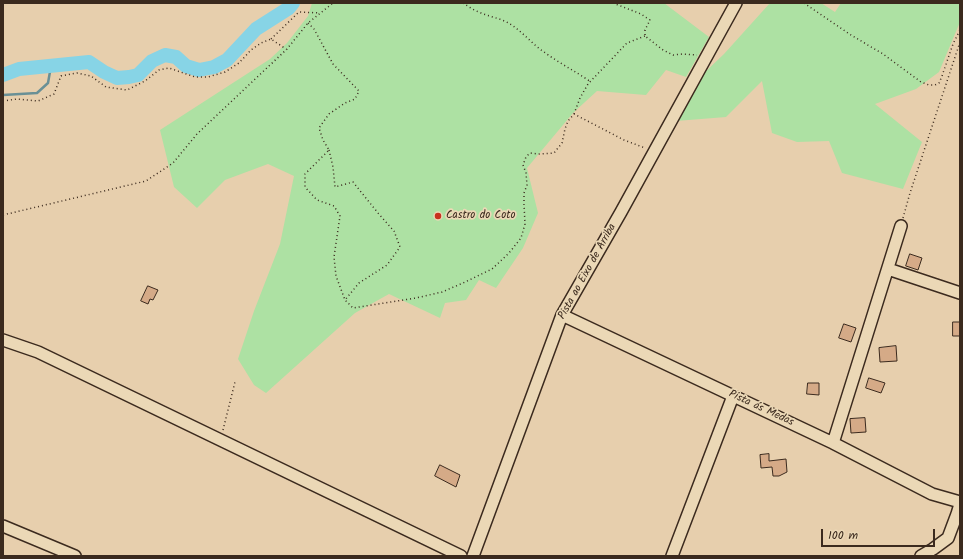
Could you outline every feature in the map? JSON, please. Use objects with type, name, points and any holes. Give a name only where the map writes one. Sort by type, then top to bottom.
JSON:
[{"type":"street","name":"Pista ao Eixo de Arriba","points":[[474,556],[562,315],[654,153],[736,3]]},
{"type":"street","points":[[833,443],[901,226]]},
{"type":"street","points":[[888,269],[960,293]]},
{"type":"street","name":"Pista ás Medas","points":[[562,315],[833,443],[932,494],[960,503]]},
{"type":"street","points":[[3,340],[38,352],[461,556]]},
{"type":"street","points":[[672,556],[733,396]]},
{"type":"street","points":[[921,556],[948,538],[960,503]]},
{"type":"street","points":[[3,526],[75,556]]},
{"type":"path","points":[[3,215],[146,181],[173,163],[197,134],[287,49],[308,23],[333,3]]},
{"type":"path","points":[[463,3],[479,13],[510,24],[541,51],[590,82]]},
{"type":"path","points":[[613,3],[641,14],[650,20],[645,30],[645,36]]},
{"type":"path","points":[[804,3],[851,35],[883,54],[920,82],[929,85],[935,85],[939,82],[953,44],[960,30]]},
{"type":"path","points":[[3,101],[17,99],[38,101],[54,94],[61,76],[77,73],[92,76],[106,87],[127,90],[144,81],[159,70],[169,68],[195,77],[208,77],[225,72],[239,63],[261,42],[271,39],[299,12],[320,13]]},
{"type":"path","points":[[308,23],[314,29],[333,64],[359,91],[355,99],[345,103],[330,114],[319,128],[323,140],[329,150],[333,167],[335,187],[353,182],[394,231],[400,247],[387,265],[359,283],[345,300]]},
{"type":"path","points":[[329,150],[305,174],[305,187],[318,200],[334,206],[340,216],[334,257],[336,276],[345,300],[353,308],[416,298],[442,292],[492,269],[509,253],[520,238],[525,224],[524,193],[528,184],[523,165],[526,157],[530,153],[554,153],[562,143],[568,121],[574,114],[580,98],[590,82],[627,43],[645,36]]},
{"type":"path","points":[[645,36],[663,50],[673,55],[683,54],[706,56]]},
{"type":"path","points":[[271,39],[287,49]]},
{"type":"path","points":[[901,226],[910,194],[960,42]]},
{"type":"path","points":[[574,114],[624,140],[654,153]]},
{"type":"path","points":[[220,440],[236,382]]},
{"type":"green space","points":[[312,3],[664,3],[709,37],[686,77],[666,70],[646,95],[597,91],[573,113],[527,168],[538,213],[523,248],[496,288],[479,280],[466,300],[445,303],[440,318],[389,294],[355,313],[266,393],[254,385],[238,359],[254,311],[280,244],[294,176],[268,164],[225,180],[197,208],[174,187],[160,130],[270,59],[287,43],[308,16]]},
{"type":"green space","points":[[770,3],[821,3],[835,12],[841,3],[960,3],[960,22],[939,72],[916,89],[875,104],[922,142],[903,189],[842,173],[829,141],[797,142],[772,133],[762,81],[726,117],[676,121],[703,74],[724,54]]},
{"type":"building","points":[[910,254],[922,258],[918,270],[906,266]]},
{"type":"building","points":[[148,286],[158,290],[153,300],[150,299],[148,304],[141,301]]},
{"type":"building","points":[[953,322],[960,322],[960,336],[953,336]]},
{"type":"building","points":[[844,324],[856,328],[851,342],[839,338]]},
{"type":"building","points":[[896,346],[897,361],[880,362],[879,348]]},
{"type":"building","points":[[869,378],[885,383],[881,393],[866,388]]},
{"type":"building","points":[[808,383],[819,383],[819,395],[807,394]]},
{"type":"building","points":[[865,418],[866,432],[851,433],[850,419]]},
{"type":"building","points":[[769,454],[769,461],[786,459],[787,472],[779,476],[773,476],[772,467],[761,468],[760,455]]},
{"type":"building","points":[[440,465],[460,475],[456,487],[435,476]]},
{"type":"waterway","points":[[3,75],[19,69],[89,62],[104,72],[117,78],[129,77],[138,75],[152,61],[165,55],[176,57],[186,66],[199,70],[214,67],[227,60],[256,29],[289,8],[293,3]]},
{"type":"waterway","points":[[3,95],[37,93],[48,83],[51,66]]},
{"type":"place","name":"Castro do Coto","points":[[438,216]]}]
